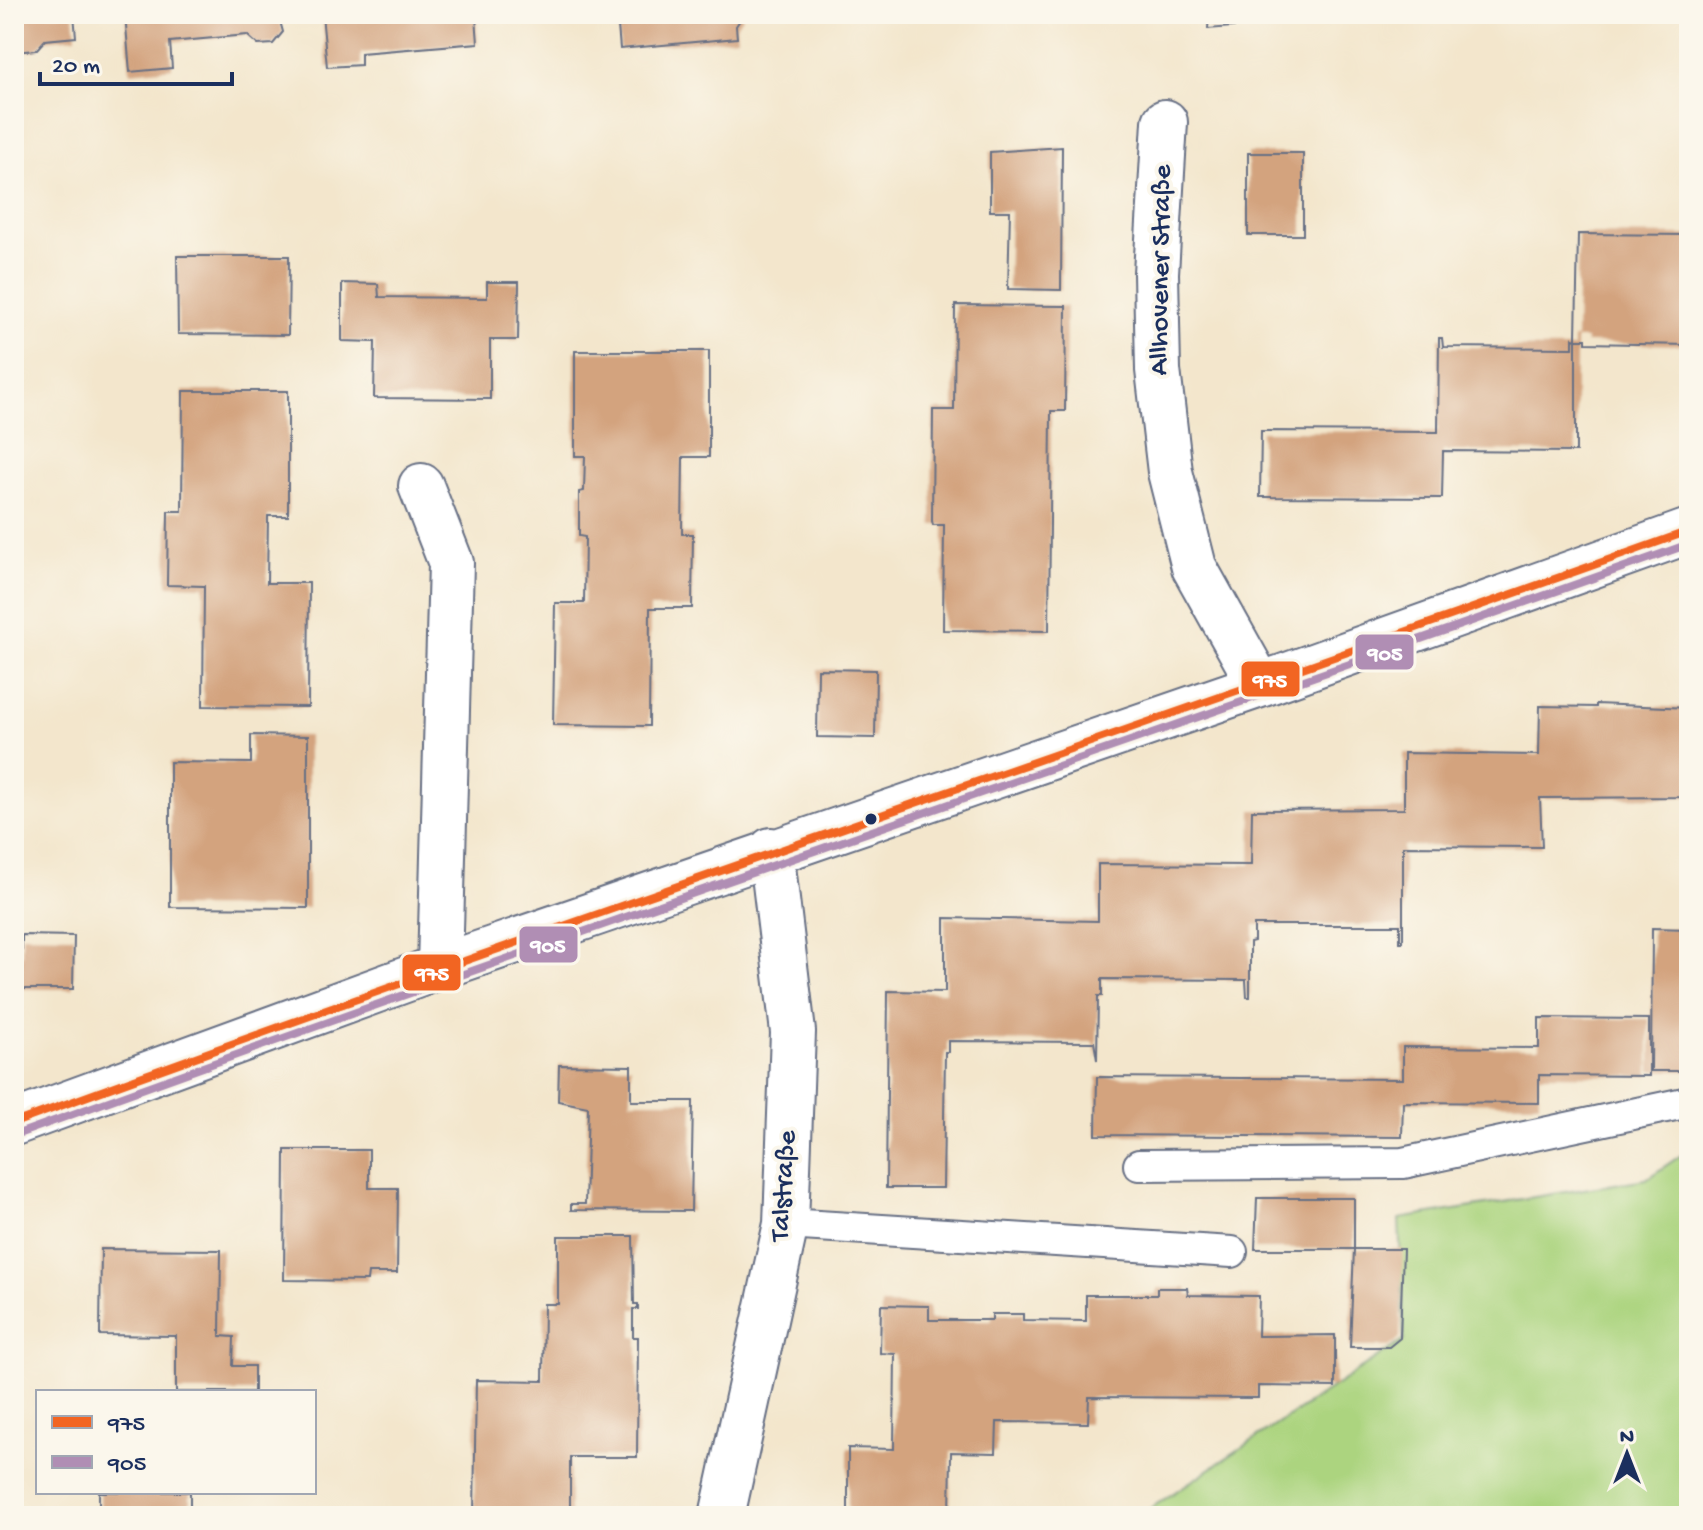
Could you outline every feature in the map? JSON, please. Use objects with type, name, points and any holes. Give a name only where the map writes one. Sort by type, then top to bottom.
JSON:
[{"type":"street","name":"Allhovener Straße","points":[[1165,122],[1156,273],[1158,370],[1170,472],[1194,567],[1260,685]]},
{"type":"street","points":[[421,486],[451,563],[440,967]]},
{"type":"street","points":[[14,1123],[771,850],[1260,685],[1689,531]]},
{"type":"street","name":"Talstraße","points":[[722,1516],[786,1224],[793,1032],[771,850]]},
{"type":"lane","points":[[1139,1165],[1403,1163],[1689,1102]]},
{"type":"lane","points":[[786,1224],[1232,1252]]},
{"type":"green space","points":[[1689,1150],[1687,1516],[1139,1516],[1404,1340],[1399,1219],[1646,1179]]},
{"type":"building","points":[[14,14],[74,14],[76,37],[45,40],[36,50],[14,52]]},
{"type":"building","points":[[125,14],[278,14],[283,32],[273,44],[258,45],[247,35],[170,42],[172,68],[130,72]]},
{"type":"building","points":[[322,14],[486,16],[476,17],[478,43],[361,53],[361,65],[327,67]]},
{"type":"building","points":[[617,14],[742,14],[742,17],[736,26],[737,38],[620,49]]},
{"type":"building","points":[[1023,14],[1066,14],[1066,16],[1031,19]]},
{"type":"building","points":[[1209,14],[1255,14],[1257,25],[1208,29]]},
{"type":"building","points":[[1062,147],[1061,290],[1008,289],[1010,211],[990,211],[990,152]]},
{"type":"building","points":[[1248,153],[1303,153],[1303,235],[1248,235]]},
{"type":"building","points":[[1578,234],[1689,235],[1689,345],[1586,343],[1586,339],[1576,339]]},
{"type":"building","points":[[177,256],[289,256],[288,335],[178,334]]},
{"type":"building","points":[[487,282],[519,282],[518,340],[490,340],[490,399],[374,398],[375,342],[342,341],[342,283],[378,284],[379,297],[487,298]]},
{"type":"building","points":[[955,305],[1066,306],[1065,411],[1051,411],[1049,631],[943,630],[944,525],[933,525],[932,521],[933,410],[954,410]]},
{"type":"building","points":[[1439,338],[1442,338],[1443,347],[1573,348],[1573,338],[1576,339],[1576,452],[1443,451],[1442,498],[1260,497],[1261,431],[1438,432]]},
{"type":"building","points":[[575,351],[709,351],[709,457],[683,457],[682,534],[693,534],[692,608],[650,608],[649,726],[553,725],[555,603],[584,603],[585,537],[579,536],[579,492],[584,491],[585,456],[575,456]]},
{"type":"building","points":[[183,391],[288,391],[288,516],[268,516],[267,583],[309,583],[308,707],[203,706],[204,586],[167,585],[168,511],[182,511]]},
{"type":"building","points":[[818,669],[876,670],[875,738],[817,737]]},
{"type":"building","points":[[1596,704],[1689,708],[1689,797],[1540,798],[1542,847],[1403,846],[1403,942],[1400,942],[1400,925],[1254,925],[1254,941],[1250,942],[1250,997],[1247,997],[1246,980],[1102,979],[1102,996],[1098,996],[1097,1060],[1094,1042],[948,1041],[948,1052],[945,1052],[943,1188],[886,1188],[888,991],[945,992],[945,918],[1098,921],[1098,864],[1251,865],[1252,810],[1404,809],[1404,753],[1539,755],[1540,706],[1596,707]]},
{"type":"building","points":[[251,735],[308,736],[308,908],[170,907],[170,762],[251,763]]},
{"type":"building","points":[[1652,928],[1689,929],[1689,1071],[1651,1071]]},
{"type":"building","points":[[22,935],[74,936],[73,989],[21,989],[21,1008],[14,1008],[14,955],[22,956]]},
{"type":"building","points":[[1539,1018],[1649,1019],[1649,1076],[1539,1075],[1539,1103],[1403,1102],[1402,1137],[1096,1135],[1097,1077],[1403,1079],[1403,1047],[1539,1048]]},
{"type":"building","points":[[559,1065],[631,1066],[631,1101],[693,1101],[691,1211],[571,1210],[571,1204],[585,1204],[588,1107],[558,1101]]},
{"type":"building","points":[[285,1150],[369,1150],[369,1188],[398,1188],[397,1273],[368,1273],[367,1281],[284,1280]]},
{"type":"building","points":[[1257,1198],[1354,1198],[1354,1249],[1255,1249]]},
{"type":"building","points":[[558,1236],[633,1236],[634,1304],[638,1304],[638,1309],[633,1309],[633,1337],[638,1337],[637,1457],[570,1457],[570,1516],[474,1516],[476,1380],[543,1381],[544,1304],[558,1304]]},
{"type":"building","points":[[101,1249],[221,1250],[220,1336],[234,1337],[233,1366],[254,1366],[254,1390],[176,1390],[176,1336],[100,1335]]},
{"type":"building","points":[[1354,1249],[1403,1249],[1400,1338],[1389,1347],[1350,1347]]},
{"type":"building","points":[[1157,1288],[1187,1288],[1188,1295],[1259,1296],[1258,1336],[1335,1335],[1335,1387],[1258,1386],[1258,1398],[1089,1397],[1088,1423],[997,1422],[996,1453],[951,1452],[950,1516],[848,1516],[848,1448],[894,1449],[895,1354],[880,1353],[881,1305],[929,1306],[929,1320],[992,1320],[992,1314],[1023,1314],[1023,1320],[1086,1321],[1086,1295],[1157,1295]]},
{"type":"building","points":[[99,1494],[190,1494],[190,1516],[99,1516]]},
{"type":"transit line","name":"975","points":[[14,1123],[1689,531]]},
{"type":"transit line","name":"905","points":[[18,1134],[435,984],[1689,544]]}]
